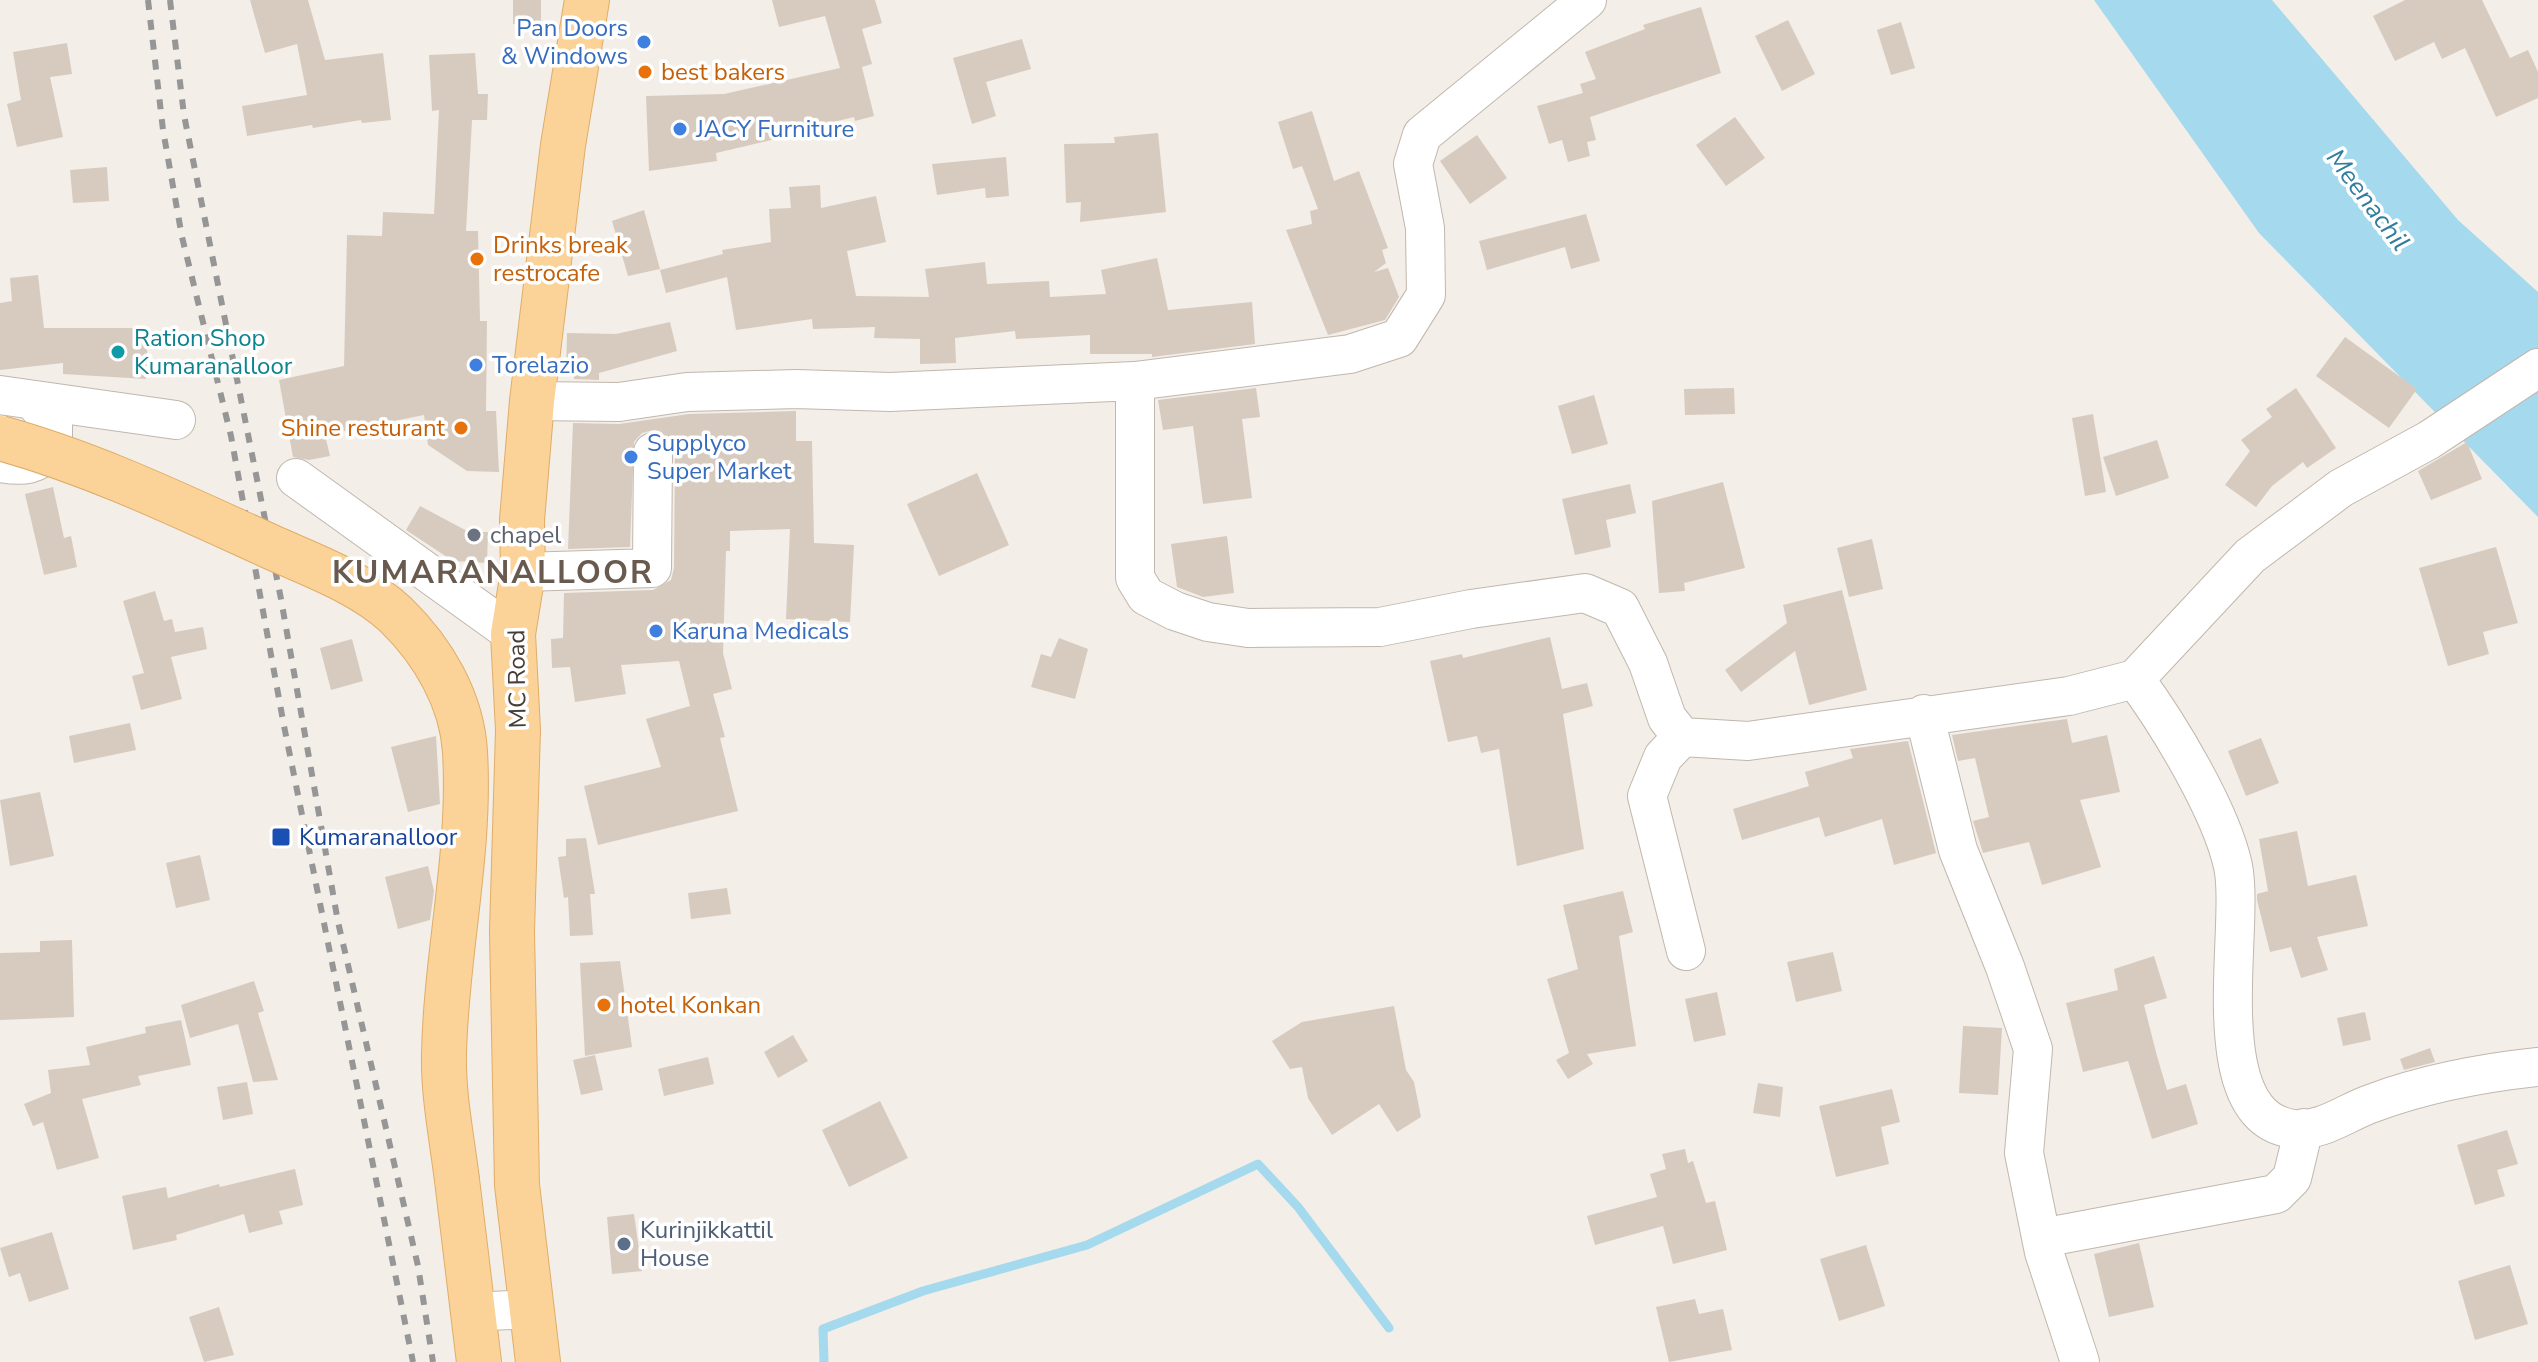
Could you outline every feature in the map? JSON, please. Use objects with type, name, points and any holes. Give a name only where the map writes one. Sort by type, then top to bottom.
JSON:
[{"type":"main road","name":"MC Road","points":[[538,1362],[517,1185],[512,931],[518,730],[513,634],[523,572],[522,520],[532,401],[563,145],[587,0]]},
{"type":"main road","points":[[0,438],[108,473],[340,579],[394,613],[426,648],[449,689],[461,720],[465,752],[463,860],[444,1056],[479,1362]]},
{"type":"street","points":[[532,401],[619,402],[687,392],[796,389],[890,392],[1135,381],[1350,354],[1399,338],[1426,295],[1425,228],[1413,164],[1422,135],[1587,0]]},
{"type":"street","points":[[1135,381],[1135,578],[1146,596],[1208,622],[1290,629],[1380,627],[1471,609],[1585,593],[1620,608],[1648,663],[1667,718],[1682,737],[1748,741],[2069,696],[2135,679],[2250,556],[2341,488],[2429,440],[2538,368]]},
{"type":"street","points":[[17,398],[176,420]]},
{"type":"street","points":[[0,463],[20,467],[41,461],[53,448],[53,426],[17,398]]},
{"type":"street","points":[[523,572],[652,568],[653,452]]},
{"type":"street","points":[[296,478],[513,634]]},
{"type":"street","points":[[2135,679],[2158,710],[2204,793],[2233,867],[2234,1022],[2240,1080],[2255,1110],[2291,1129],[2317,1128],[2372,1103],[2468,1075],[2538,1067]]},
{"type":"street","points":[[1924,714],[1958,850],[2005,967],[2033,1049],[2024,1153],[2042,1238],[2067,1330],[2080,1362]]},
{"type":"street","points":[[1682,737],[1663,757],[1647,796],[1686,951]]},
{"type":"street","points":[[2042,1238],[2276,1194],[2292,1178],[2304,1128]]},
{"type":"street","points":[[471,1312],[532,1309]]},
{"type":"water","name":"Meenachil","points":[[2094,0],[2272,0],[2458,220],[2538,292],[2538,517],[2259,233]]},
{"type":"building","points":[[250,0],[308,0],[325,60],[383,53],[391,120],[362,123],[361,120],[313,128],[312,125],[247,136],[242,106],[307,95],[297,44],[265,53]]},
{"type":"building","points":[[513,0],[541,0],[541,24],[513,24]]},
{"type":"building","points":[[772,0],[875,0],[882,23],[862,29],[872,64],[862,67],[874,116],[855,121],[854,117],[821,125],[822,128],[716,153],[717,161],[649,171],[646,96],[724,94],[840,68],[825,16],[779,27]]},
{"type":"building","points":[[2405,0],[2482,0],[2510,58],[2528,50],[2538,72],[2538,98],[2496,117],[2465,48],[2442,59],[2434,42],[2395,61],[2373,16]]},
{"type":"building","points":[[1701,7],[1721,73],[1590,117],[1596,140],[1587,142],[1590,156],[1568,162],[1562,140],[1549,144],[1537,106],[1583,93],[1580,84],[1596,79],[1585,52],[1645,29],[1643,25]]},
{"type":"building","points":[[1788,20],[1815,74],[1782,91],[1755,36]]},
{"type":"building","points":[[1901,22],[1915,68],[1891,75],[1877,30]]},
{"type":"building","points":[[1022,39],[1031,69],[986,82],[996,116],[972,124],[953,58]]},
{"type":"building","points":[[67,43],[72,74],[50,77],[63,137],[17,147],[7,104],[21,100],[13,52]]},
{"type":"building","points":[[475,53],[478,94],[488,94],[487,120],[472,120],[466,231],[478,231],[480,321],[487,321],[486,411],[496,411],[499,472],[467,471],[428,445],[424,415],[325,435],[330,456],[309,460],[293,457],[279,380],[344,366],[347,235],[382,236],[383,212],[434,214],[439,110],[432,111],[429,55]]},
{"type":"building","points":[[1312,111],[1334,181],[1359,171],[1388,248],[1382,250],[1386,263],[1374,272],[1388,268],[1399,297],[1385,320],[1328,335],[1286,230],[1312,224],[1310,211],[1318,209],[1302,166],[1293,169],[1278,122]]},
{"type":"building","points":[[1735,117],[1765,158],[1726,186],[1696,145]]},
{"type":"building","points":[[1158,133],[1166,212],[1080,222],[1081,202],[1066,203],[1064,144],[1115,143],[1114,137]]},
{"type":"building","points":[[1477,135],[1507,178],[1470,204],[1440,161]]},
{"type":"building","points":[[1006,157],[1009,196],[986,198],[985,188],[937,195],[932,164]]},
{"type":"building","points":[[107,167],[109,201],[73,203],[70,170]]},
{"type":"building","points":[[820,185],[821,208],[876,196],[886,242],[847,251],[856,296],[929,297],[925,269],[985,262],[987,284],[1049,281],[1050,297],[1106,294],[1101,270],[1157,258],[1168,310],[1252,302],[1255,344],[1152,357],[1152,354],[1090,354],[1090,335],[1016,339],[1015,331],[955,338],[956,363],[920,364],[920,339],[874,338],[875,327],[813,329],[812,319],[736,330],[727,277],[666,293],[660,270],[723,254],[722,250],[771,242],[769,209],[791,208],[789,187]]},
{"type":"building","points":[[644,210],[660,269],[628,276],[612,221]]},
{"type":"building","points":[[1586,214],[1600,261],[1571,269],[1565,247],[1487,270],[1479,241]]},
{"type":"building","points":[[38,275],[44,328],[148,328],[146,379],[63,374],[63,363],[0,370],[0,303],[12,301],[10,278]]},
{"type":"building","points":[[670,322],[677,351],[599,373],[599,380],[566,376],[567,333],[616,334]]},
{"type":"building","points":[[2345,337],[2417,389],[2389,428],[2316,376]]},
{"type":"building","points":[[1256,388],[1260,417],[1242,419],[1252,498],[1203,504],[1193,426],[1163,430],[1158,400]]},
{"type":"building","points":[[1734,388],[1735,414],[1685,415],[1684,389]]},
{"type":"building","points":[[2296,388],[2336,448],[2307,468],[2303,462],[2272,486],[2256,507],[2225,485],[2250,451],[2241,440],[2272,417],[2266,409]]},
{"type":"building","points":[[1594,395],[1608,444],[1572,454],[1558,406]]},
{"type":"building","points":[[796,411],[796,441],[812,441],[814,543],[854,545],[850,622],[786,619],[790,529],[730,531],[730,551],[726,551],[723,653],[732,689],[713,694],[725,737],[720,738],[738,811],[598,845],[584,786],[661,767],[646,719],[690,706],[679,661],[621,665],[626,694],[575,702],[570,667],[552,668],[551,639],[563,638],[564,593],[653,590],[671,580],[674,568],[675,452],[672,441],[654,430],[642,433],[634,442],[630,547],[568,549],[573,423],[619,424],[689,414]]},
{"type":"building","points":[[2093,414],[2106,492],[2085,496],[2072,418]]},
{"type":"building","points":[[2157,440],[2169,478],[2116,496],[2103,457]]},
{"type":"building","points":[[2467,442],[2482,479],[2431,500],[2418,471]]},
{"type":"building","points":[[977,473],[1009,545],[939,576],[907,504]]},
{"type":"building","points":[[1723,482],[1745,568],[1684,583],[1685,591],[1659,593],[1652,501]]},
{"type":"building","points":[[1630,484],[1636,513],[1606,520],[1611,547],[1575,555],[1562,499]]},
{"type":"building","points":[[53,487],[64,538],[71,536],[77,567],[44,575],[25,494]]},
{"type":"building","points":[[420,506],[469,532],[488,532],[487,563],[453,561],[406,530]]},
{"type":"building","points":[[1227,536],[1234,593],[1203,597],[1177,587],[1171,544]]},
{"type":"building","points":[[1872,539],[1883,589],[1849,597],[1837,548]]},
{"type":"building","points":[[2496,547],[2518,623],[2483,632],[2489,654],[2448,666],[2419,568]]},
{"type":"building","points":[[1842,590],[1867,690],[1809,705],[1795,651],[1741,692],[1725,670],[1787,623],[1783,605]]},
{"type":"building","points":[[155,591],[164,621],[172,619],[175,632],[203,627],[207,649],[171,657],[182,699],[141,710],[132,676],[144,673],[123,601]]},
{"type":"building","points":[[1550,637],[1562,689],[1587,683],[1593,706],[1563,714],[1584,849],[1517,866],[1499,749],[1481,753],[1477,736],[1448,742],[1430,661],[1462,654],[1463,658]]},
{"type":"building","points":[[1059,638],[1088,649],[1075,699],[1031,687],[1041,654],[1051,657]]},
{"type":"building","points":[[352,639],[363,681],[331,690],[320,648]]},
{"type":"building","points":[[2067,719],[2072,743],[2107,735],[2120,792],[2080,800],[2101,867],[2042,885],[2029,842],[1983,853],[1973,821],[1989,817],[1975,758],[1958,761],[1952,735]]},
{"type":"building","points":[[130,723],[136,750],[74,763],[69,736]]},
{"type":"building","points":[[436,736],[440,804],[408,812],[391,747]]},
{"type":"building","points":[[2261,738],[2279,783],[2246,796],[2228,751]]},
{"type":"building","points":[[1908,741],[1936,853],[1894,865],[1882,819],[1825,837],[1819,817],[1742,840],[1733,809],[1809,786],[1805,772],[1853,758],[1850,749]]},
{"type":"building","points":[[40,792],[54,856],[10,866],[0,800]]},
{"type":"building","points":[[2297,831],[2308,886],[2356,875],[2368,926],[2317,937],[2328,970],[2301,978],[2291,947],[2270,952],[2257,900],[2257,894],[2268,891],[2259,839]]},
{"type":"building","points":[[586,838],[595,894],[590,894],[593,935],[570,936],[568,897],[564,898],[558,857],[566,856],[566,839]]},
{"type":"building","points":[[200,855],[210,900],[176,908],[166,863]]},
{"type":"building","points":[[428,866],[434,891],[430,920],[398,929],[385,877]]},
{"type":"building","points":[[727,888],[731,914],[691,919],[688,893]]},
{"type":"building","points":[[1623,891],[1633,932],[1619,936],[1636,1046],[1587,1054],[1593,1064],[1568,1079],[1556,1060],[1569,1053],[1547,979],[1578,969],[1563,905]]},
{"type":"building","points":[[72,940],[74,1017],[0,1020],[0,953],[40,952],[40,941]]},
{"type":"building","points":[[1833,952],[1842,991],[1796,1002],[1787,962]]},
{"type":"building","points":[[2154,956],[2167,998],[2144,1005],[2157,1056],[2167,1090],[2186,1084],[2198,1124],[2152,1139],[2128,1061],[2083,1072],[2066,1003],[2118,990],[2114,969]]},
{"type":"building","name":"hotel Konkan","points":[[620,961],[632,1047],[585,1056],[580,963]]},
{"type":"building","points":[[254,981],[264,1011],[258,1013],[278,1080],[253,1082],[238,1024],[190,1038],[181,1005]]},
{"type":"building","points":[[1717,992],[1726,1035],[1694,1042],[1685,999]]},
{"type":"building","points":[[1394,1006],[1406,1070],[1414,1082],[1421,1117],[1397,1132],[1379,1104],[1332,1135],[1308,1098],[1302,1067],[1290,1069],[1272,1041],[1302,1022]]},
{"type":"building","points":[[2365,1012],[2371,1040],[2343,1046],[2337,1018]]},
{"type":"building","points":[[181,1020],[191,1065],[138,1076],[141,1085],[82,1099],[99,1158],[57,1170],[43,1122],[33,1126],[24,1104],[51,1093],[48,1070],[90,1065],[86,1047],[146,1033],[145,1027]]},
{"type":"building","points":[[1963,1026],[2002,1028],[1998,1095],[1959,1093]]},
{"type":"building","points":[[793,1035],[808,1061],[778,1078],[764,1052]]},
{"type":"building","points":[[2430,1048],[2435,1062],[2404,1070],[2400,1059]]},
{"type":"building","points":[[595,1055],[603,1090],[581,1095],[573,1060]]},
{"type":"building","points":[[708,1057],[714,1084],[664,1096],[658,1069]]},
{"type":"building","points":[[247,1082],[253,1114],[223,1120],[217,1087]]},
{"type":"building","points":[[1758,1083],[1783,1087],[1780,1117],[1753,1113]]},
{"type":"building","points":[[1892,1089],[1900,1122],[1881,1127],[1889,1164],[1836,1177],[1819,1106]]},
{"type":"building","points":[[880,1101],[908,1158],[849,1187],[822,1130]]},
{"type":"building","points":[[2507,1130],[2518,1164],[2497,1170],[2505,1196],[2475,1205],[2457,1145]]},
{"type":"building","points":[[1685,1149],[1688,1163],[1693,1161],[1706,1203],[1715,1201],[1727,1250],[1673,1264],[1663,1226],[1595,1245],[1587,1216],[1657,1197],[1650,1174],[1666,1169],[1662,1154]]},
{"type":"building","points":[[295,1169],[303,1205],[279,1211],[283,1224],[249,1233],[244,1214],[176,1235],[177,1240],[133,1250],[122,1196],[166,1187],[168,1198]]},
{"type":"building","name":"Kurinjikkattil House","points":[[634,1214],[642,1271],[612,1274],[607,1217]]},
{"type":"building","points":[[52,1232],[69,1289],[29,1302],[20,1273],[9,1277],[0,1248]]},
{"type":"building","points":[[2139,1243],[2154,1307],[2109,1317],[2094,1254]]},
{"type":"building","points":[[1866,1245],[1885,1306],[1839,1321],[1820,1259]]},
{"type":"building","points":[[2510,1265],[2528,1324],[2475,1340],[2458,1281]]},
{"type":"building","points":[[1695,1299],[1699,1314],[1723,1309],[1732,1350],[1669,1362],[1656,1307]]},
{"type":"building","points":[[219,1307],[234,1355],[204,1362],[189,1317]]},
{"type":"waterway","points":[[824,1362],[823,1329],[923,1291],[1087,1245],[1258,1164],[1298,1207],[1389,1328]]},
{"type":"railway","points":[[148,0],[163,130],[182,237],[231,436],[284,726],[413,1362]]},
{"type":"railway","points":[[170,0],[184,115],[281,599],[338,922],[418,1266],[433,1362]]},
{"type":"place","name":"Pan Doors & Windows","points":[[644,42]]},
{"type":"place","name":"best bakers","points":[[645,72]]},
{"type":"place","name":"JACY Furniture","points":[[680,129]]},
{"type":"place","name":"Drinks break restrocafe","points":[[477,259]]},
{"type":"place","name":"Ration Shop Kumaranalloor","points":[[118,352]]},
{"type":"place","name":"Torelazio","points":[[476,365]]},
{"type":"place","name":"Shine resturant","points":[[461,428]]},
{"type":"place","name":"Supplyco Super Market","points":[[631,457]]},
{"type":"place","name":"chapel","points":[[474,535]]},
{"type":"place","name":"Karuna Medicals","points":[[656,631]]},
{"type":"place","name":"Kumaranalloor","points":[[281,837]]},
{"type":"place","name":"hotel Konkan","points":[[604,1005]]},
{"type":"place","name":"Kurinjikkattil House","points":[[624,1244]]},
{"type":"district","name":"KUMARANALLOOR","points":[[493,572]]}]
